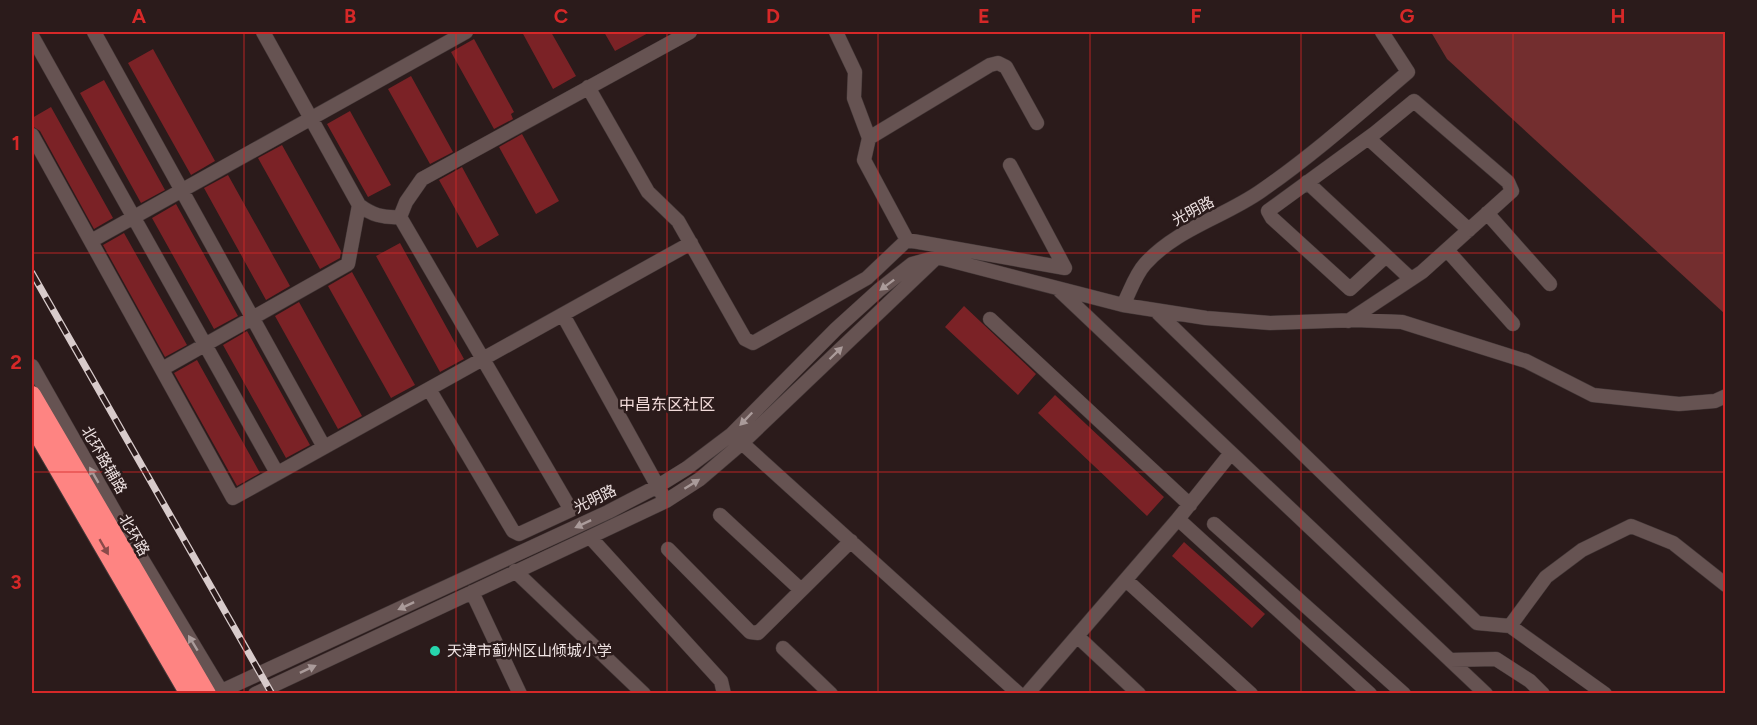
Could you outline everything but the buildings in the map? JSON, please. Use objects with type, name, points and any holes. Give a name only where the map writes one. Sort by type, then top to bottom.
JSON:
[{"type":"highway","name":"北环路","points":[[32,395],[217,693]]},
{"type":"highway","points":[[32,424],[189,693]]},
{"type":"street","points":[[94,32],[324,447]]},
{"type":"street","points":[[263,32],[359,205],[368,212],[385,218],[400,217]]},
{"type":"street","points":[[91,241],[466,32]]},
{"type":"street","points":[[400,217],[406,202],[422,179],[690,32]]},
{"type":"street","points":[[836,32],[855,72],[854,98],[869,138],[864,160],[907,240]]},
{"type":"street","name":"光明路","points":[[1123,305],[1144,265],[1165,246],[1196,226],[1230,211],[1260,192],[1302,161],[1408,72],[1382,32]]},
{"type":"street","points":[[32,36],[277,473]]},
{"type":"street","points":[[869,138],[990,65],[998,63],[1006,67],[1037,123]]},
{"type":"street","points":[[588,87],[648,192],[678,221],[745,339],[753,343],[867,278],[907,240]]},
{"type":"street","points":[[1348,321],[1411,279],[1512,191],[1508,182],[1414,101],[1368,138],[1268,211],[1272,218],[1350,289],[1386,256]]},
{"type":"street","points":[[32,135],[233,498],[690,243]]},
{"type":"street","points":[[1368,138],[1469,230]]},
{"type":"street","points":[[907,240],[1065,267],[1010,165]]},
{"type":"street","points":[[1307,183],[1411,279]]},
{"type":"street","points":[[162,369],[348,264],[359,205]]},
{"type":"street","points":[[1487,213],[1550,284]]},
{"type":"street","points":[[400,217],[571,510],[519,534],[513,531],[429,389]]},
{"type":"street","points":[[1447,250],[1513,324]]},
{"type":"street","points":[[255,693],[666,501],[700,479],[742,443],[937,257],[1059,290],[1155,310],[1270,323],[1402,322],[1526,361],[1593,395],[1679,404],[1715,401],[1725,396]]},
{"type":"street","name":"光明路","points":[[217,693],[608,512],[658,486],[706,455],[732,434],[836,329],[879,290],[912,264],[937,257]]},
{"type":"street","points":[[1059,290],[1486,693]]},
{"type":"street","points":[[1155,310],[1477,623],[1510,626],[1605,693]]},
{"type":"street","points":[[563,315],[666,501]]},
{"type":"street","points":[[990,319],[1190,505]]},
{"type":"street","name":"北环路辅路","points":[[32,366],[217,693]]},
{"type":"street","points":[[742,443],[1014,692]]},
{"type":"street","points":[[1027,693],[1179,519],[1231,453]]},
{"type":"street","points":[[720,515],[801,590]]},
{"type":"street","points":[[1179,519],[1370,693]]},
{"type":"street","points":[[1215,524],[1404,693]]},
{"type":"street","points":[[1510,626],[1546,577],[1582,550],[1631,526],[1673,543],[1725,585]]},
{"type":"street","points":[[590,537],[721,681],[724,693]]},
{"type":"street","points":[[668,549],[750,632],[758,633],[851,541]]},
{"type":"street","points":[[515,571],[644,693]]},
{"type":"street","points":[[1126,580],[1251,693]]},
{"type":"street","points":[[472,592],[520,693]]},
{"type":"street","points":[[1077,636],[1139,693]]},
{"type":"street","points":[[783,648],[831,693]]},
{"type":"street","points":[[1450,660],[1496,659],[1530,681],[1543,693]]},
{"type":"shaded area","points":[[1431,32],[1725,32],[1725,314],[1447,59]]},
{"type":"railway","points":[[32,273],[272,694]]},
{"type":"place","name":"天津市蓟州区山倾城小学","points":[[435,651]]},
{"type":"district","name":"中昌东区社区","points":[[667,404]]}]
